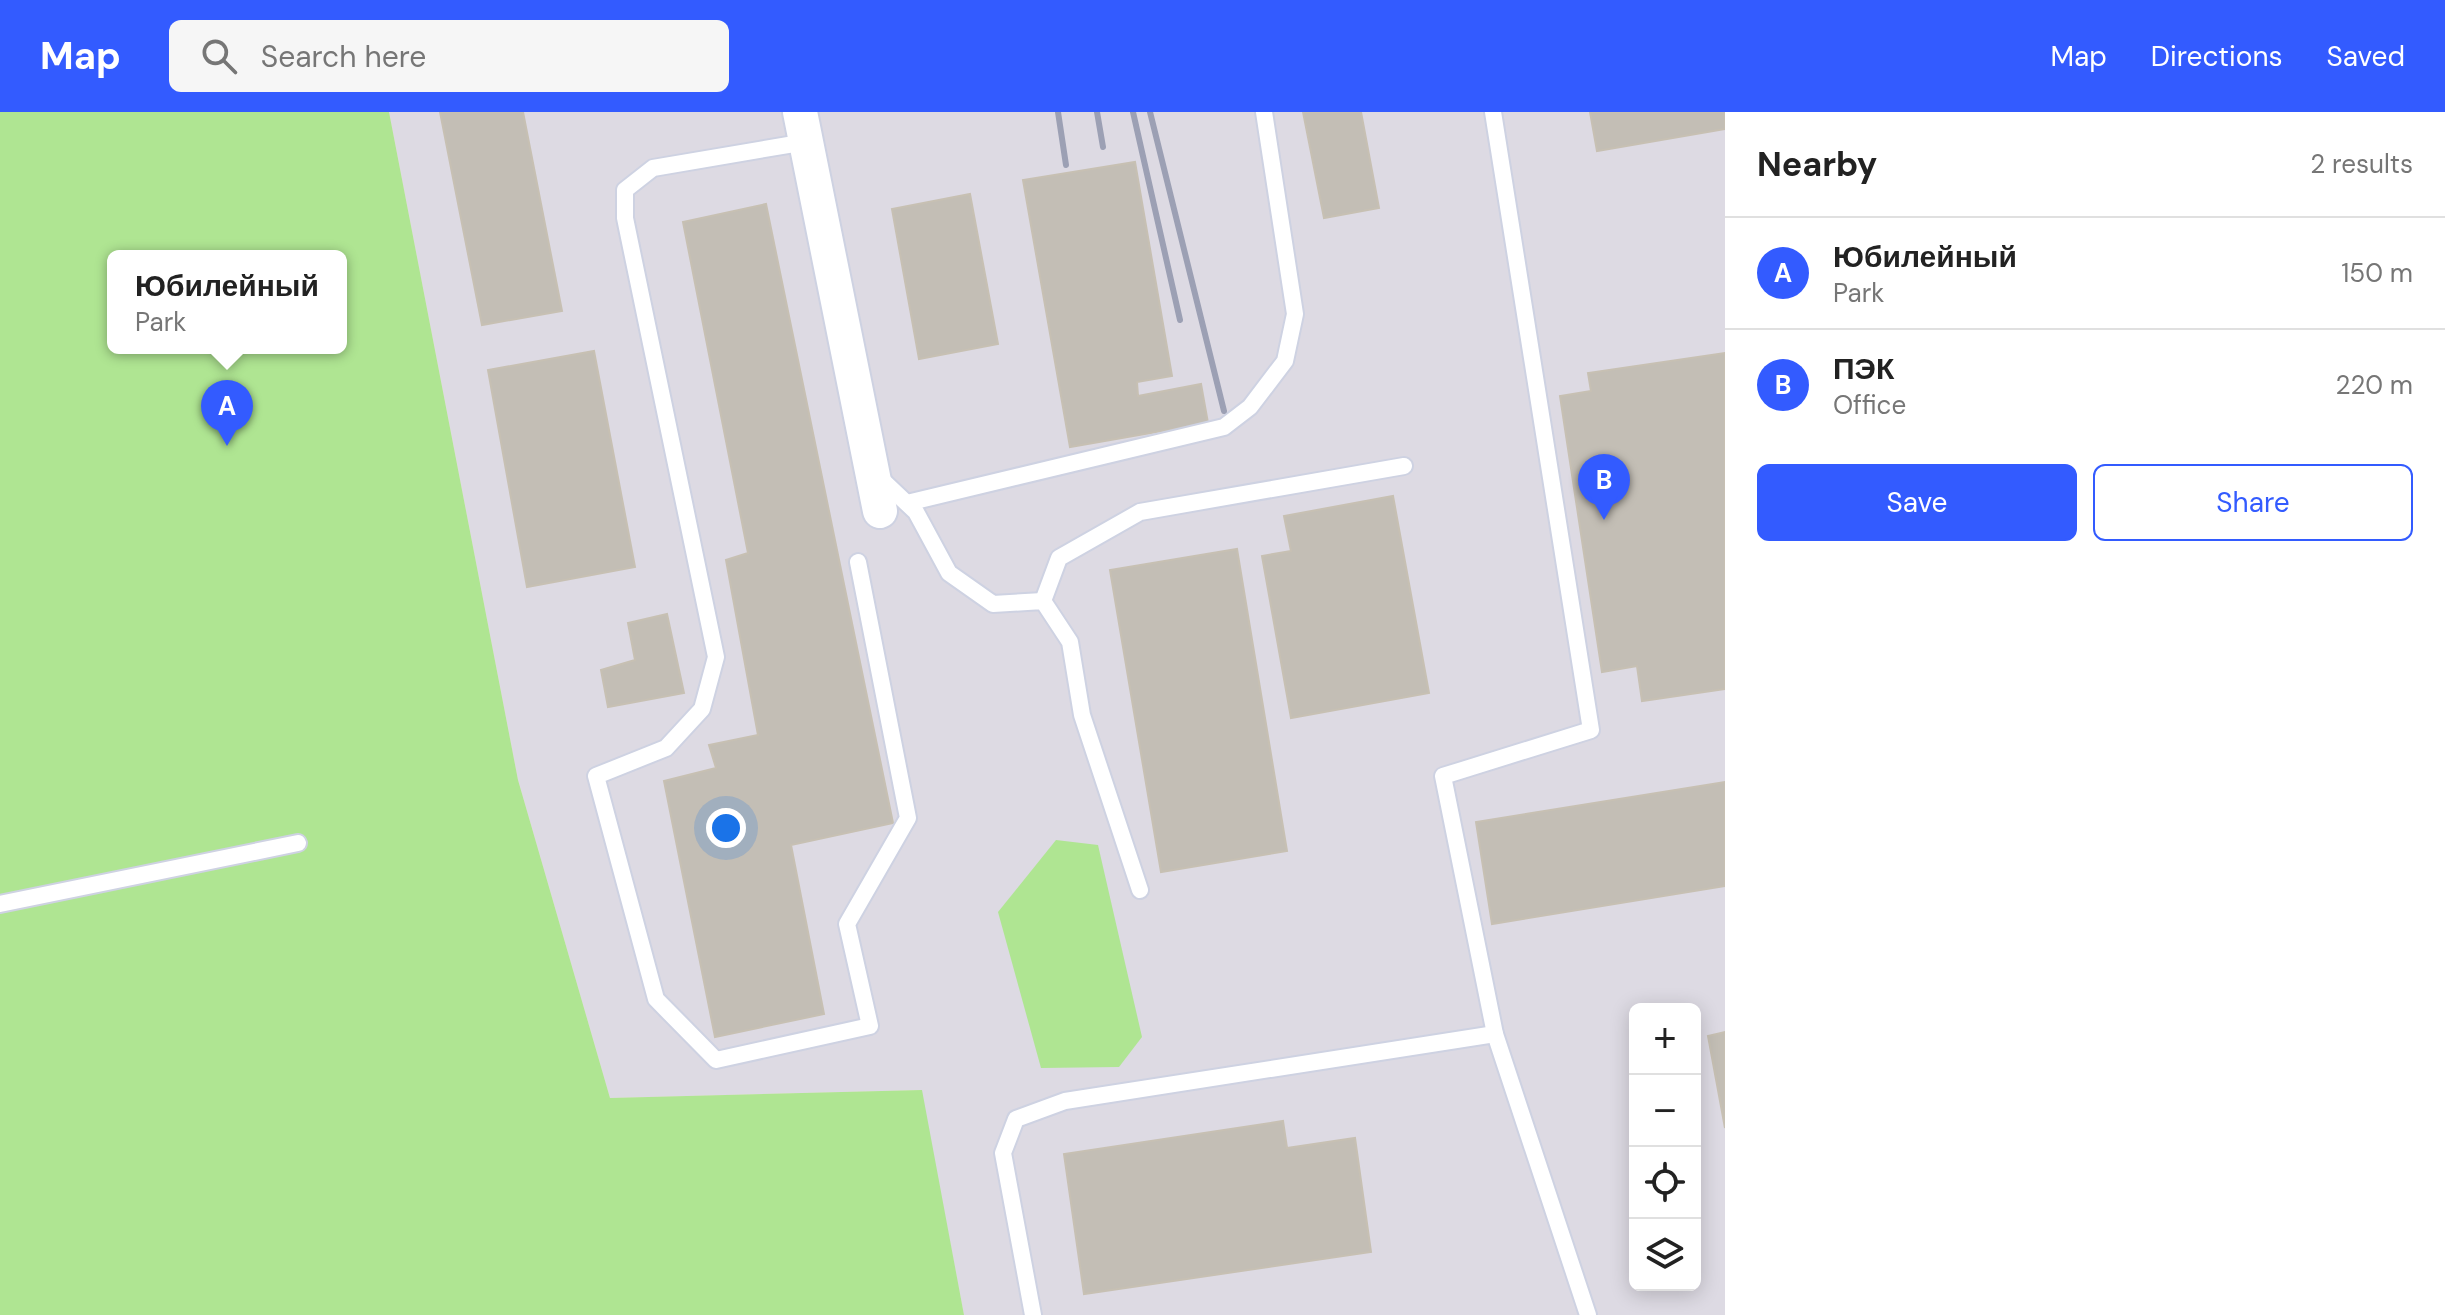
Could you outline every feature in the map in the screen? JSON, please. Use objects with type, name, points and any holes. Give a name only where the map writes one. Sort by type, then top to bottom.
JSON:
[{"type":"street","points":[[803,127],[872,470],[893,507]]},
{"type":"lane","points":[[893,507],[1224,427],[1250,407],[1285,361],[1295,314],[1264,112]]},
{"type":"lane","points":[[1493,112],[1591,730],[1443,776],[1495,1034],[1588,1315]]},
{"type":"lane","points":[[803,127],[653,168],[625,190],[625,218],[716,657],[702,709],[666,748],[596,776],[656,999],[716,1060],[870,1026],[847,924],[908,818],[858,562]]},
{"type":"lane","points":[[1043,601],[1059,558],[1140,512],[1404,466]]},
{"type":"lane","points":[[893,507],[916,512],[949,573],[993,604],[1043,601]]},
{"type":"lane","points":[[1043,601],[1070,642],[1082,715],[1140,890]]},
{"type":"lane","points":[[0,904],[298,843]]},
{"type":"lane","points":[[1033,1315],[1003,1153],[1016,1119],[1065,1101],[1495,1034]]},
{"type":"shaded area","points":[[389,112],[1725,112],[1725,1315],[964,1315],[921,1090],[610,1098],[518,780]]},
{"type":"green space","points":[[0,112],[389,112],[518,780],[610,1098],[922,1090],[964,1315],[0,1315]]},
{"type":"green space","points":[[1056,840],[1098,845],[1142,1037],[1119,1067],[1041,1068],[998,912]]},
{"type":"building","points":[[440,112],[523,112],[562,311],[482,325]]},
{"type":"building","points":[[1303,112],[1361,112],[1379,208],[1324,218]]},
{"type":"building","points":[[1590,112],[1725,112],[1725,129],[1597,151]]},
{"type":"building","points":[[1135,162],[1172,376],[1137,382],[1138,396],[1201,384],[1208,423],[1070,447],[1023,180]]},
{"type":"building","points":[[970,194],[998,344],[919,359],[892,209]]},
{"type":"building","points":[[766,204],[893,823],[791,845],[824,1014],[715,1037],[664,781],[716,768],[709,745],[758,735],[726,560],[748,553],[683,222]]},
{"type":"building","points":[[594,351],[635,567],[527,587],[488,370]]},
{"type":"building","points":[[1725,353],[1725,689],[1642,701],[1637,666],[1602,672],[1560,396],[1591,391],[1588,373]]},
{"type":"building","points":[[1393,496],[1429,693],[1291,718],[1262,556],[1291,551],[1284,516]]},
{"type":"building","points":[[1237,549],[1287,851],[1161,872],[1110,570]]},
{"type":"building","points":[[667,614],[684,693],[608,707],[601,670],[635,660],[628,623]]},
{"type":"building","points":[[1725,782],[1725,886],[1492,924],[1476,822]]},
{"type":"building","points":[[1725,1032],[1725,1128],[1708,1036]]},
{"type":"building","points":[[1283,1121],[1287,1148],[1355,1138],[1371,1252],[1084,1294],[1064,1154]]},
{"type":"railway","points":[[1058,112],[1066,165]]},
{"type":"railway","points":[[1097,112],[1103,147]]},
{"type":"railway","points":[[1133,112],[1180,320]]},
{"type":"railway","points":[[1150,112],[1224,411]]},
{"type":"place","name":"Юбилейный","points":[[227,446]]},
{"type":"place","name":"ПЭК","points":[[1604,520]]}]
